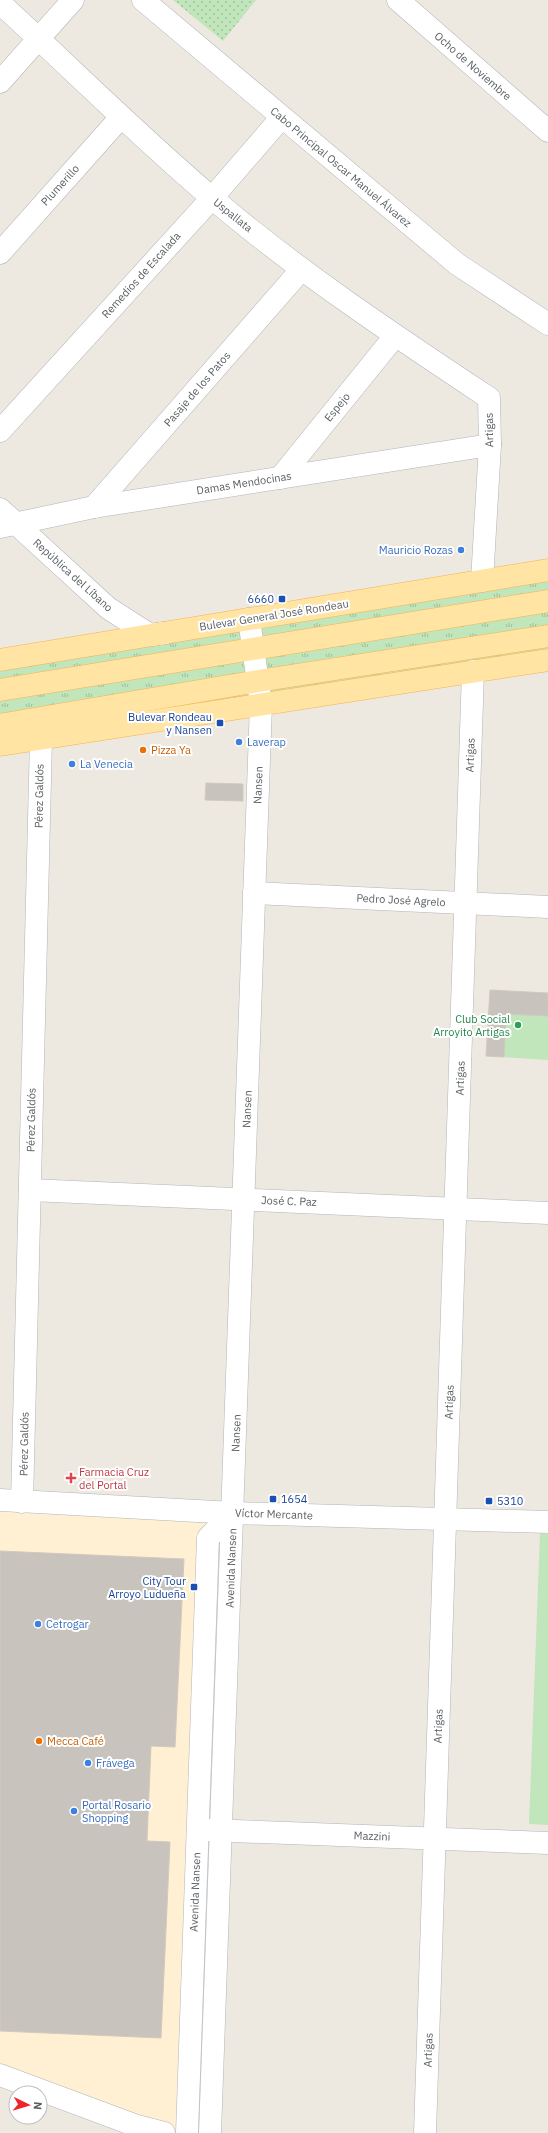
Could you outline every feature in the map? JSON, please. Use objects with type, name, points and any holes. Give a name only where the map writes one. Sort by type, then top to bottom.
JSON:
[{"type":"main road","name":"Bulevar General José Rondeau","points":[[0,660],[548,570]]},
{"type":"main road","points":[[0,690],[548,601]]},
{"type":"main road","points":[[0,726],[258,681],[543,638]]},
{"type":"main road","points":[[0,745],[548,660]]},
{"type":"main road","points":[[0,726],[82,732]]},
{"type":"street","points":[[0,82],[73,0]]},
{"type":"street","name":"Cabo Principal Oscar Manuel Álvarez","points":[[143,0],[281,118],[456,264],[548,324]]},
{"type":"street","name":"Ocho de Noviembre","points":[[398,0],[548,131]]},
{"type":"street","name":"Uspallata","points":[[0,3],[39,38],[121,117],[212,198],[301,270],[395,336],[489,398]]},
{"type":"street","name":"Plumerillo","points":[[0,253],[121,117]]},
{"type":"street","name":"Remedios de Escalada","points":[[0,432],[212,198],[281,118]]},
{"type":"street","name":"Pasaje de los Patos","points":[[94,507],[301,270]]},
{"type":"street","name":"Espejo","points":[[280,478],[395,336]]},
{"type":"street","name":"Artigas","points":[[482,581],[490,445],[489,398]]},
{"type":"street","name":"Damas Mendocinas","points":[[9,525],[94,507],[490,445]]},
{"type":"street","name":"República del Líbano","points":[[0,509],[9,525],[108,608],[150,635],[174,632]]},
{"type":"street","points":[[250,619],[261,704]]},
{"type":"street","name":"Artigas","points":[[425,2133],[473,672]]},
{"type":"street","name":"Nansen","points":[[233,1513],[261,704]]},
{"type":"street","name":"Pérez Galdós","points":[[22,1502],[41,739]]},
{"type":"street","name":"Pedro José Agrelo","points":[[254,893],[548,907]]},
{"type":"street","name":"José C. Paz","points":[[30,1190],[548,1213]]},
{"type":"street","name":"Víctor Mercante","points":[[0,1500],[233,1513],[548,1522]]},
{"type":"street","name":"Avenida Nansen","points":[[210,2133],[233,1513]]},
{"type":"street","name":"Avenida Nansen","points":[[187,2133],[208,1538],[233,1513]]},
{"type":"street","name":"Mazzini","points":[[197,1830],[548,1843]]},
{"type":"street","points":[[0,2075],[137,2126],[164,2133]]},
{"type":"shaded area","name":"Portal Rosario Shopping","points":[[0,1500],[233,1513],[208,1538],[187,2133],[164,2133],[48,2092],[48,2085],[28,2085],[0,2075]]},
{"type":"green space","points":[[173,0],[256,0],[223,41]]},
{"type":"green space","points":[[548,570],[548,660],[0,745],[0,660]]},
{"type":"green space","name":"Club Social Arroyito Artigas","points":[[490,990],[548,993],[548,1060],[486,1056]]},
{"type":"green space","points":[[540,1533],[548,1534],[548,1825],[529,1824]]},
{"type":"building","points":[[206,783],[243,784],[243,801],[205,800]]},
{"type":"building","points":[[490,990],[548,993],[548,1016],[506,1014],[504,1057],[486,1056]]},
{"type":"building","name":"Portal Rosario Shopping","points":[[0,1551],[184,1559],[175,1747],[151,1746],[147,1841],[170,1842],[161,2038],[0,2031]]},
{"type":"place","name":"Mauricio Rozas","points":[[461,550]]},
{"type":"place","name":"6660","points":[[282,599]]},
{"type":"place","name":"Bulevar Rondeau y Nansen","points":[[220,723]]},
{"type":"place","name":"Laverap","points":[[239,742]]},
{"type":"place","name":"Pizza Ya","points":[[143,750]]},
{"type":"place","name":"La Venecia","points":[[72,764]]},
{"type":"place","name":"Club Social Arroyito Artigas","points":[[518,1025]]},
{"type":"place","name":"Farmacia Cruz del Portal","points":[[71,1478]]},
{"type":"place","name":"1654","points":[[273,1499]]},
{"type":"place","name":"5310","points":[[489,1501]]},
{"type":"place","name":"City Tour Arroyo Ludueña","points":[[194,1587]]},
{"type":"place","name":"Cetrogar","points":[[38,1624]]},
{"type":"place","name":"Mecca Café","points":[[39,1741]]},
{"type":"place","name":"Frávega","points":[[88,1763]]},
{"type":"place","name":"Portal Rosario Shopping","points":[[74,1811]]}]
